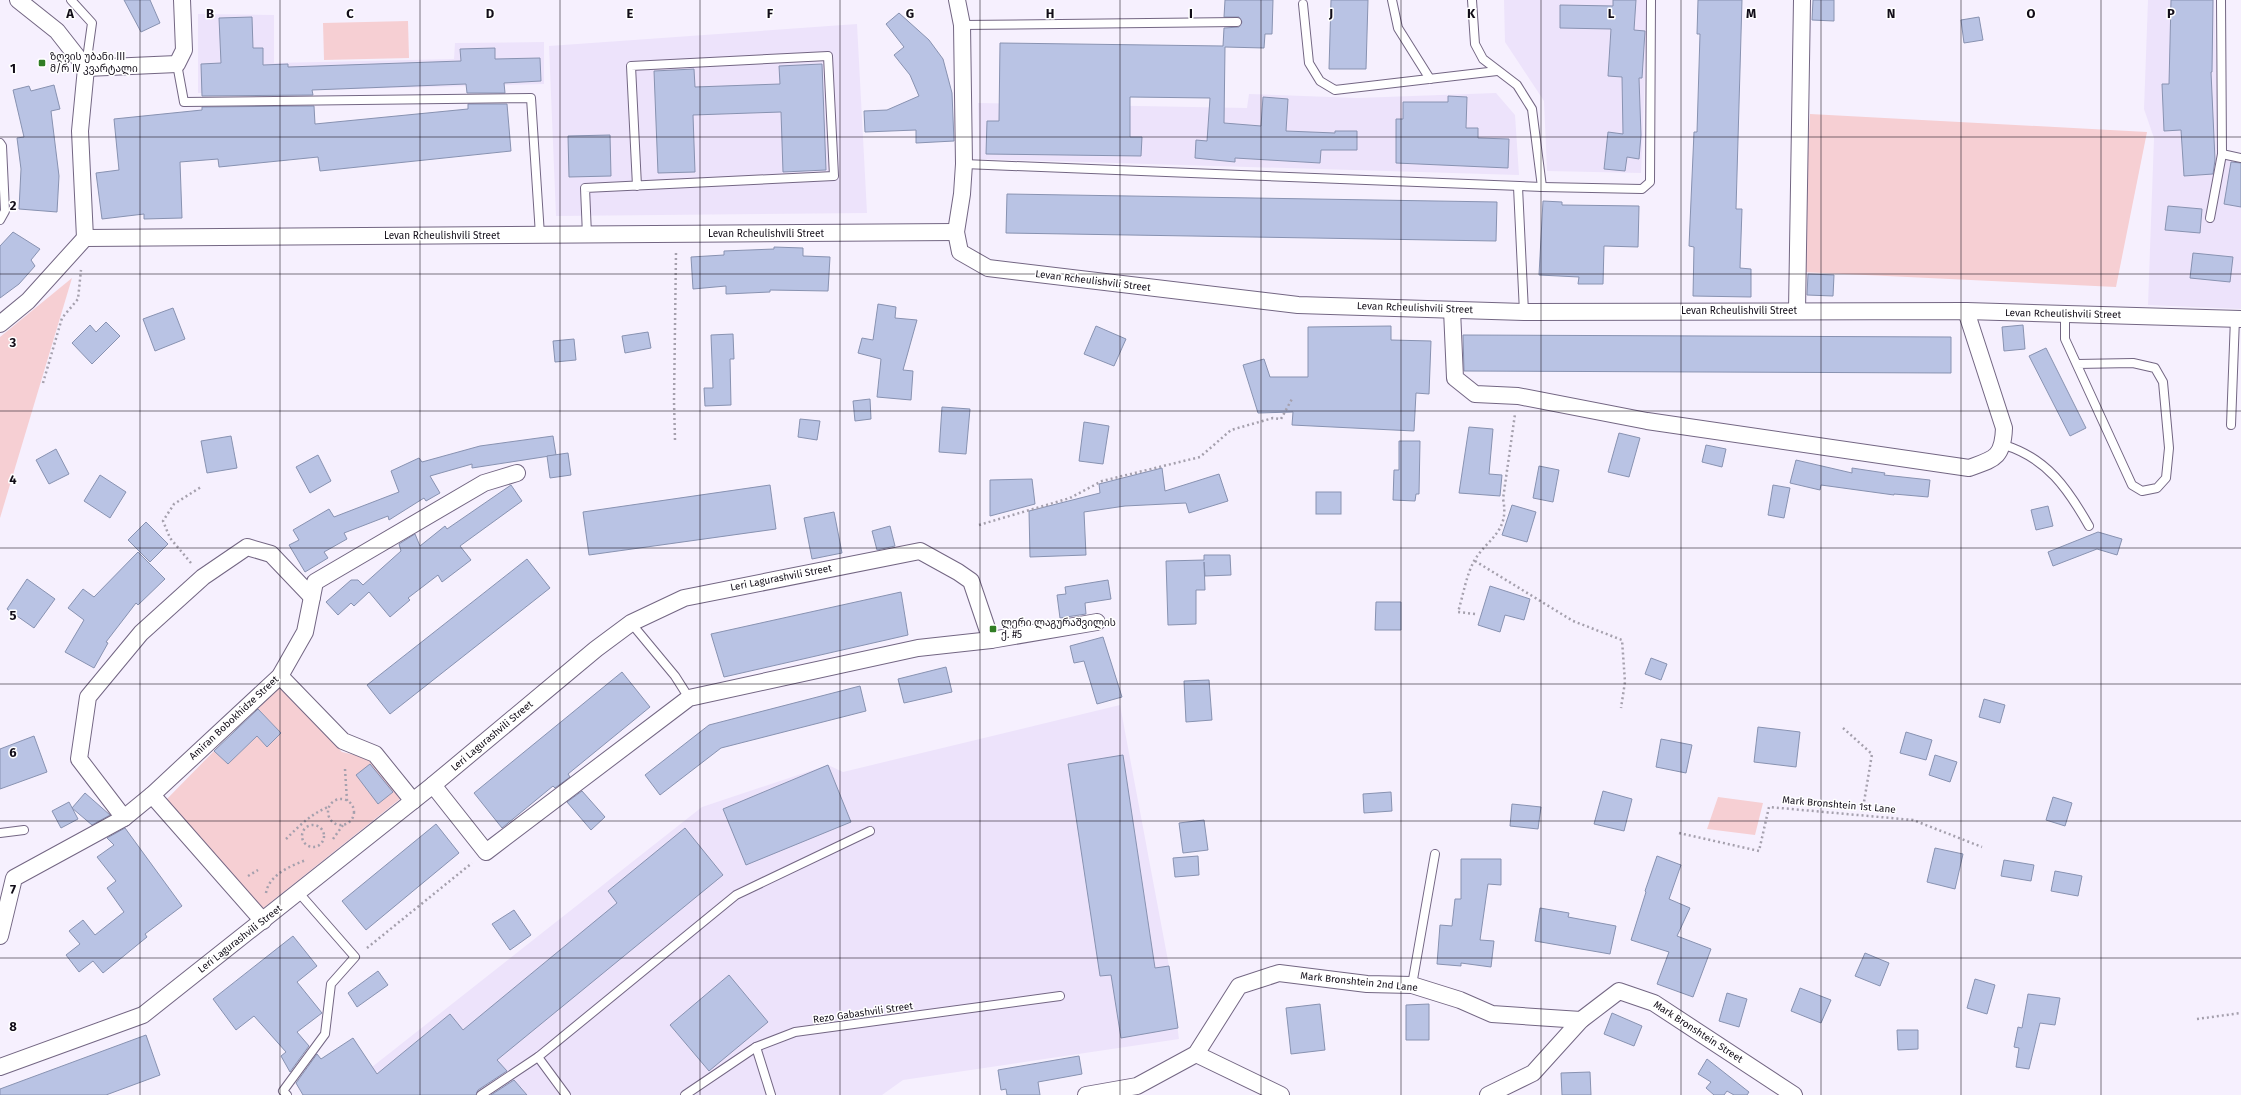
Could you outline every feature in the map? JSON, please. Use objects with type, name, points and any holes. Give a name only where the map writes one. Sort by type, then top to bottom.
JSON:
[{"type":"street","points":[[0,324],[28,302],[85,238],[80,131],[86,68],[56,31],[18,0]]},
{"type":"street","points":[[86,68],[177,64],[184,50],[182,0]]},
{"type":"street","points":[[956,232],[962,194],[964,164],[962,26],[957,0]]},
{"type":"street","points":[[1797,311],[1802,0]]},
{"type":"street","name":"Levan Rcheulishvili Street","points":[[85,238],[956,232],[960,252],[988,268],[1298,304],[1524,312],[1966,312],[2238,318]]},
{"type":"street","points":[[1452,310],[1455,378],[1475,394],[1518,396],[1648,421],[1969,468],[1993,459],[2004,445],[2004,428],[1966,312]]},
{"type":"street","name":"Amiran Bobokhidze Street","points":[[0,936],[14,878],[124,818],[152,796],[280,676],[305,632],[315,582],[484,483],[517,474]]},
{"type":"street","points":[[124,818],[79,759],[88,697],[141,633],[203,577],[247,547],[271,554],[312,597]]},
{"type":"street","name":"Leri Lagurashvili Street","points":[[0,1067],[143,1015],[299,893],[433,785],[596,649],[631,623],[684,598],[920,551],[958,572],[970,581],[991,640]]},
{"type":"street","points":[[433,785],[486,852],[689,698],[918,648],[991,640],[1098,622]]},
{"type":"street","points":[[280,676],[343,741],[376,754],[413,801]]},
{"type":"street","points":[[152,796],[263,921]]},
{"type":"street","name":"Mark Bronshtein 2nd Lane","points":[[1196,1054],[1239,986],[1279,973],[1367,984],[1412,985],[1460,1000],[1492,1014],[1581,1020]]},
{"type":"street","name":"Mark Bronshtein Street","points":[[1488,1095],[1533,1073],[1581,1020],[1619,991],[1654,1003],[1794,1095]]},
{"type":"street","points":[[1086,1095],[1137,1086],[1196,1054],[1281,1095]]},
{"type":"lane","points":[[71,0],[92,23],[86,68]]},
{"type":"lane","points":[[1392,0],[1398,28],[1430,79]]},
{"type":"lane","points":[[1472,0],[1475,44],[1483,59],[1517,85],[1532,109],[1542,187]]},
{"type":"lane","points":[[964,164],[1542,187],[1642,189],[1650,182],[1651,0]]},
{"type":"lane","points":[[2210,218],[2222,154],[2221,0]]},
{"type":"lane","points":[[1303,4],[1309,63],[1320,82],[1335,90],[1498,71]]},
{"type":"lane","points":[[962,26],[1237,22]]},
{"type":"lane","points":[[587,235],[585,188],[637,186],[834,176],[828,56],[631,66],[637,186]]},
{"type":"lane","points":[[177,64],[184,102],[530,98],[540,235]]},
{"type":"lane","points":[[0,143],[2,146],[5,211],[0,220]]},
{"type":"lane","points":[[2222,154],[2241,158]]},
{"type":"lane","points":[[1518,186],[1524,312]]},
{"type":"lane","points":[[2065,314],[2066,339],[2077,364],[2132,485],[2142,491],[2157,488],[2166,478],[2169,448],[2162,382],[2155,368],[2133,363],[2077,364]]},
{"type":"lane","points":[[2231,425],[2238,318]]},
{"type":"lane","points":[[2004,445],[2024,451],[2046,468],[2072,496],[2089,526]]},
{"type":"lane","points":[[631,623],[675,676],[689,698]]},
{"type":"lane","points":[[0,833],[24,830]]},
{"type":"lane","points":[[481,1095],[538,1057],[736,896],[870,830]]},
{"type":"lane","points":[[1412,985],[1435,854]]},
{"type":"lane","points":[[288,1095],[283,1091],[325,1034],[331,984],[355,957],[299,893]]},
{"type":"lane","name":"Rezo Gabashvili Street","points":[[685,1095],[756,1047],[795,1032],[1060,996]]},
{"type":"lane","points":[[756,1047],[771,1095]]},
{"type":"lane","points":[[538,1057],[566,1095]]},
{"type":"path","points":[[676,250],[674,401],[676,440]]},
{"type":"path","points":[[43,383],[62,318],[78,299],[81,269]]},
{"type":"path","points":[[1475,614],[1458,612],[1474,561],[1498,534],[1505,508],[1503,499],[1518,396]]},
{"type":"path","points":[[979,525],[1070,498],[1102,481],[1200,457],[1231,430],[1273,418],[1281,419],[1293,397]]},
{"type":"path","points":[[201,487],[174,504],[163,521],[170,538],[203,577]]},
{"type":"path","points":[[1474,561],[1573,621],[1622,640],[1625,682],[1621,708]]},
{"type":"path","points":[[1843,728],[1872,754],[1862,814]]},
{"type":"path","points":[[329,844],[344,825],[351,820],[354,812],[353,808],[347,801],[345,769]]},
{"type":"path","points":[[286,839],[318,811],[329,806],[335,801],[347,801]]},
{"type":"path","points":[[329,806],[328,815],[332,822],[344,825]]},
{"type":"path","name":"Mark Bronshtein 1st Lane","points":[[1679,833],[1759,851],[1769,807],[1862,814],[1913,820],[1982,847]]},
{"type":"path","points":[[302,824],[305,828]]},
{"type":"path","points":[[315,826],[320,829],[324,835],[321,844],[311,847],[305,844],[302,838],[305,828],[315,826]]},
{"type":"path","points":[[355,957],[486,852]]},
{"type":"path","points":[[268,898],[266,893],[268,884],[274,876],[309,859]]},
{"type":"path","points":[[2197,1019],[2241,1013]]},
{"type":"shaded area","points":[[1504,0],[1648,0],[1641,173],[1547,171],[1544,101],[1505,42]]},
{"type":"shaded area","points":[[2148,0],[2214,0],[2219,157],[2241,163],[2241,309],[2148,305],[2154,138],[2144,109]]},
{"type":"shaded area","points":[[198,14],[274,15],[274,63],[454,59],[455,43],[544,42],[544,84],[198,93]]},
{"type":"shaded area","points":[[408,21],[409,58],[324,60],[323,23]]},
{"type":"shaded area","points":[[857,24],[867,213],[556,216],[549,46]]},
{"type":"shaded area","points":[[1496,93],[1515,115],[1519,175],[980,159],[978,103],[1247,108],[1249,94],[1357,98]]},
{"type":"shaded area","points":[[1810,114],[2147,132],[2116,287],[1802,272]]},
{"type":"shaded area","points":[[72,278],[0,518],[0,337]]},
{"type":"shaded area","points":[[275,688],[281,688],[342,752],[368,758],[399,793],[400,799],[261,910],[164,802],[214,751],[228,764],[257,736],[267,747],[281,733],[257,708]]},
{"type":"shaded area","points":[[1120,705],[1169,966],[1179,1039],[903,1080],[882,1095],[394,1095],[372,1067],[702,807],[828,765],[843,772]]},
{"type":"shaded area","points":[[1718,797],[1763,803],[1755,835],[1707,829]]},
{"type":"building","points":[[124,0],[150,0],[160,23],[141,32]]},
{"type":"building","points":[[1225,0],[1273,0],[1272,34],[1265,34],[1264,48],[1225,47],[1224,123],[1261,126],[1263,97],[1288,99],[1286,131],[1335,133],[1335,131],[1357,131],[1357,150],[1321,150],[1320,163],[1235,158],[1235,162],[1195,158],[1196,140],[1207,141],[1210,98],[1130,97],[1130,137],[1142,137],[1141,156],[986,154],[987,121],[999,121],[1000,43],[1223,46],[1224,28],[1239,27],[1242,22],[1239,17],[1224,17]]},
{"type":"building","points":[[1331,0],[1368,0],[1366,69],[1329,69]]},
{"type":"building","points":[[1613,0],[1636,0],[1634,30],[1645,31],[1642,78],[1639,78],[1641,135],[1639,159],[1627,157],[1625,171],[1604,169],[1608,132],[1623,134],[1622,77],[1608,76],[1611,29],[1560,28],[1560,5],[1613,6]]},
{"type":"building","points":[[1698,0],[1742,0],[1736,209],[1742,209],[1740,268],[1751,269],[1751,297],[1693,296],[1694,247],[1689,246],[1694,132],[1697,132],[1700,34],[1697,34]]},
{"type":"building","points":[[1813,0],[1834,0],[1834,21],[1812,20]]},
{"type":"building","points":[[2171,0],[2213,0],[2211,72],[2215,160],[2213,174],[2184,176],[2181,130],[2164,131],[2162,84],[2169,84]]},
{"type":"building","points":[[899,13],[929,40],[943,59],[952,93],[954,141],[916,143],[916,130],[865,132],[864,111],[887,110],[919,96],[910,75],[894,55],[904,47],[886,24]]},
{"type":"building","points":[[252,17],[253,48],[263,48],[263,65],[288,64],[288,67],[461,61],[460,49],[495,48],[495,59],[540,58],[541,81],[504,83],[505,93],[467,93],[466,84],[312,90],[313,95],[202,96],[201,64],[221,63],[219,18]]},
{"type":"building","points":[[1979,17],[1983,40],[1964,43],[1961,20]]},
{"type":"building","points":[[822,64],[826,170],[783,172],[781,112],[693,115],[695,172],[658,173],[654,71],[694,69],[695,87],[780,84],[779,66]]},
{"type":"building","points":[[54,85],[60,109],[51,111],[59,176],[57,212],[19,209],[21,169],[17,138],[24,137],[13,90],[29,86],[31,91]]},
{"type":"building","points":[[1448,96],[1467,97],[1466,128],[1478,128],[1478,138],[1509,139],[1508,168],[1396,163],[1396,119],[1403,119],[1403,102],[1448,102]]},
{"type":"building","points":[[468,104],[507,104],[511,151],[320,171],[318,157],[219,167],[218,159],[180,162],[182,218],[144,219],[144,214],[102,219],[96,173],[119,170],[114,119],[202,110],[202,107],[314,106],[315,124],[468,109]]},
{"type":"building","points":[[610,135],[611,176],[569,177],[568,136]]},
{"type":"building","points":[[2231,162],[2241,163],[2241,207],[2224,204]]},
{"type":"building","points":[[1007,194],[1497,202],[1496,241],[1006,233]]},
{"type":"building","points":[[1543,201],[1562,202],[1562,205],[1639,206],[1638,247],[1604,246],[1603,284],[1578,284],[1579,277],[1539,275]]},
{"type":"building","points":[[2168,206],[2202,209],[2200,233],[2165,230]]},
{"type":"building","points":[[13,232],[40,249],[31,260],[35,266],[19,284],[0,298],[0,246]]},
{"type":"building","points":[[774,247],[803,248],[803,256],[830,257],[828,291],[770,290],[770,292],[726,294],[726,286],[693,289],[691,257],[724,255],[724,251],[774,249]]},
{"type":"building","points":[[2193,253],[2233,257],[2230,282],[2190,278]]},
{"type":"building","points":[[1808,274],[1834,275],[1833,296],[1807,295]]},
{"type":"building","points":[[878,304],[896,307],[895,318],[917,320],[903,370],[913,371],[911,400],[877,397],[881,359],[858,353],[862,338],[873,340]]},
{"type":"building","points":[[173,308],[185,339],[155,351],[143,319]]},
{"type":"building","points":[[106,322],[120,336],[92,364],[72,343],[90,325],[96,332]]},
{"type":"building","points":[[2023,325],[2025,349],[2004,351],[2002,327]]},
{"type":"building","points":[[1096,326],[1126,339],[1114,366],[1084,354]]},
{"type":"building","points":[[1391,326],[1391,340],[1431,341],[1429,394],[1416,393],[1414,431],[1292,425],[1293,412],[1258,413],[1243,365],[1264,359],[1270,377],[1308,377],[1308,327]]},
{"type":"building","points":[[648,332],[651,348],[625,353],[622,336]]},
{"type":"building","points":[[733,334],[734,359],[730,359],[731,405],[705,406],[704,388],[713,388],[711,335]]},
{"type":"building","points":[[1463,335],[1951,337],[1951,373],[1464,371]]},
{"type":"building","points":[[574,339],[576,360],[555,362],[553,341]]},
{"type":"building","points":[[2046,348],[2086,428],[2070,436],[2029,356]]},
{"type":"building","points":[[870,399],[871,419],[855,421],[853,401]]},
{"type":"building","points":[[942,407],[970,409],[966,454],[939,452]]},
{"type":"building","points":[[800,419],[820,421],[817,440],[798,437]]},
{"type":"building","points":[[1084,422],[1109,426],[1103,464],[1079,461]]},
{"type":"building","points":[[1469,427],[1493,429],[1489,474],[1502,475],[1500,496],[1459,493]]},
{"type":"building","points":[[1619,433],[1640,438],[1629,477],[1608,472]]},
{"type":"building","points":[[231,436],[237,468],[207,473],[201,441]]},
{"type":"building","points":[[553,436],[556,455],[472,468],[472,464],[430,476],[440,493],[426,501],[424,498],[389,520],[388,516],[344,533],[347,539],[324,552],[328,558],[305,572],[289,545],[299,540],[293,530],[329,509],[334,517],[399,492],[391,471],[419,458],[422,462],[480,446]]},
{"type":"building","points":[[1399,441],[1420,441],[1419,494],[1416,494],[1415,501],[1393,500],[1394,470],[1399,470]]},
{"type":"building","points":[[1706,445],[1726,449],[1722,467],[1702,462]]},
{"type":"building","points":[[56,449],[69,474],[49,484],[36,460]]},
{"type":"building","points":[[568,453],[571,475],[550,478],[547,456]]},
{"type":"building","points":[[318,455],[331,481],[310,493],[296,467]]},
{"type":"building","points":[[1796,460],[1852,473],[1852,468],[1885,473],[1884,475],[1930,480],[1928,497],[1894,495],[1821,485],[1820,490],[1790,483]]},
{"type":"building","points":[[1539,466],[1559,470],[1553,502],[1533,498]]},
{"type":"building","points":[[1162,468],[1165,491],[1219,474],[1228,501],[1189,513],[1186,503],[1125,506],[1084,512],[1086,555],[1030,557],[1029,511],[1100,493],[1099,484]]},
{"type":"building","points":[[100,475],[126,492],[110,518],[84,501]]},
{"type":"building","points":[[1032,479],[1035,504],[990,516],[990,480]]},
{"type":"building","points":[[511,485],[522,501],[460,546],[471,560],[442,582],[438,575],[408,598],[410,600],[390,617],[369,592],[354,606],[351,603],[338,615],[326,602],[351,580],[358,580],[363,585],[401,551],[399,544],[415,534],[420,546],[445,526],[447,529]]},
{"type":"building","points":[[770,485],[776,529],[589,555],[583,512]]},
{"type":"building","points":[[1773,485],[1790,488],[1784,518],[1768,515]]},
{"type":"building","points":[[1316,492],[1341,492],[1341,514],[1316,514]]},
{"type":"building","points":[[1512,505],[1536,512],[1527,542],[1502,535]]},
{"type":"building","points":[[2048,506],[2053,526],[2036,530],[2031,510]]},
{"type":"building","points":[[834,512],[842,553],[812,559],[804,518]]},
{"type":"building","points":[[146,522],[168,544],[150,562],[128,540]]},
{"type":"building","points":[[890,526],[895,546],[877,550],[872,531]]},
{"type":"building","points":[[2098,532],[2122,539],[2117,555],[2097,549],[2053,566],[2048,552]]},
{"type":"building","points":[[138,552],[165,579],[138,605],[136,603],[106,642],[108,643],[94,668],[65,652],[84,620],[68,608],[83,589],[94,597]]},
{"type":"building","points":[[1204,555],[1230,555],[1231,575],[1205,576],[1204,562],[1205,590],[1196,590],[1196,624],[1168,625],[1166,561],[1204,560]]},
{"type":"building","points":[[527,559],[550,588],[390,714],[367,685]]},
{"type":"building","points":[[27,579],[55,599],[34,628],[7,609]]},
{"type":"building","points":[[1108,580],[1111,599],[1085,603],[1086,614],[1060,618],[1057,595],[1066,594],[1065,587]]},
{"type":"building","points":[[1490,586],[1530,599],[1524,620],[1505,615],[1500,632],[1478,625]]},
{"type":"building","points":[[901,592],[908,635],[724,677],[711,634]]},
{"type":"building","points":[[1376,602],[1401,602],[1401,630],[1375,630]]},
{"type":"building","points":[[1103,637],[1122,697],[1097,704],[1084,661],[1074,663],[1070,646]]},
{"type":"building","points":[[1651,658],[1667,664],[1661,680],[1645,674]]},
{"type":"building","points":[[946,667],[952,692],[904,703],[898,679]]},
{"type":"building","points":[[622,672],[650,707],[568,774],[570,777],[555,788],[553,786],[502,828],[474,793]]},
{"type":"building","points":[[1209,680],[1212,720],[1186,722],[1184,681]]},
{"type":"building","points":[[860,686],[866,711],[721,748],[660,795],[645,775],[709,725]]},
{"type":"building","points":[[1984,699],[2005,705],[2000,723],[1979,717]]},
{"type":"building","points":[[258,709],[281,733],[267,747],[257,736],[228,764],[214,751]]},
{"type":"building","points":[[1758,727],[1800,732],[1796,767],[1754,762]]},
{"type":"building","points":[[1906,732],[1932,740],[1926,760],[1900,753]]},
{"type":"building","points":[[34,736],[47,772],[0,789],[0,749]]},
{"type":"building","points":[[1661,739],[1692,745],[1686,773],[1656,767]]},
{"type":"building","points":[[1123,755],[1155,968],[1169,966],[1178,1028],[1121,1038],[1111,975],[1100,976],[1068,764]]},
{"type":"building","points":[[1935,755],[1957,762],[1950,782],[1929,775]]},
{"type":"building","points":[[370,764],[393,792],[378,804],[356,775]]},
{"type":"building","points":[[828,765],[851,822],[746,865],[723,809]]},
{"type":"building","points":[[582,791],[605,817],[591,830],[567,802]]},
{"type":"building","points":[[1603,791],[1632,799],[1624,831],[1594,824]]},
{"type":"building","points":[[1391,792],[1392,811],[1364,813],[1363,794]]},
{"type":"building","points":[[85,793],[110,815],[92,825],[72,808]]},
{"type":"building","points":[[2053,797],[2072,803],[2065,826],[2046,820]]},
{"type":"building","points":[[69,802],[78,819],[61,828],[52,811]]},
{"type":"building","points":[[1512,804],[1541,807],[1538,829],[1510,826]]},
{"type":"building","points":[[1204,820],[1208,850],[1183,853],[1179,823]]},
{"type":"building","points":[[436,824],[459,853],[366,930],[342,901]]},
{"type":"building","points":[[125,828],[182,906],[145,934],[147,937],[103,973],[93,961],[79,972],[66,955],[80,944],[69,931],[83,920],[95,935],[124,912],[107,888],[116,881],[97,857],[114,845],[107,838]]},
{"type":"building","points":[[685,828],[723,875],[497,1060],[507,1071],[478,1090],[476,1095],[303,1095],[296,1083],[317,1054],[321,1059],[353,1038],[377,1074],[450,1014],[463,1030],[617,903],[608,891]]},
{"type":"building","points":[[1935,848],[1963,854],[1955,889],[1927,882]]},
{"type":"building","points":[[1198,856],[1199,875],[1175,877],[1173,858]]},
{"type":"building","points":[[1657,856],[1681,865],[1669,899],[1690,908],[1677,936],[1711,949],[1693,997],[1657,984],[1669,952],[1631,940]]},
{"type":"building","points":[[1461,859],[1501,859],[1501,885],[1488,884],[1480,940],[1494,941],[1491,967],[1461,963],[1461,966],[1437,964],[1440,925],[1452,926],[1455,899],[1461,899]]},
{"type":"building","points":[[2004,860],[2034,865],[2031,881],[2001,876]]},
{"type":"building","points":[[2055,871],[2082,876],[2078,896],[2051,891]]},
{"type":"building","points":[[1540,908],[1569,913],[1568,917],[1616,926],[1610,954],[1535,941]]},
{"type":"building","points":[[514,910],[531,935],[510,950],[492,924]]},
{"type":"building","points":[[293,936],[317,966],[297,982],[322,1013],[297,1032],[309,1046],[290,1072],[281,1056],[286,1052],[254,1016],[236,1030],[213,999]]},
{"type":"building","points":[[1865,953],[1889,963],[1880,986],[1855,976]]},
{"type":"building","points":[[378,971],[388,985],[357,1007],[348,993]]},
{"type":"building","points":[[729,975],[768,1022],[709,1071],[670,1025]]},
{"type":"building","points":[[1975,979],[1995,985],[1987,1014],[1967,1008]]},
{"type":"building","points":[[1800,988],[1831,1000],[1821,1023],[1791,1011]]},
{"type":"building","points":[[1727,993],[1747,999],[1739,1027],[1719,1021]]},
{"type":"building","points":[[2028,994],[2060,998],[2055,1025],[2040,1023],[2029,1069],[2016,1067],[2019,1048],[2014,1047],[2018,1027],[2022,1028]]},
{"type":"building","points":[[1320,1004],[1325,1050],[1291,1054],[1286,1008]]},
{"type":"building","points":[[1429,1004],[1429,1040],[1406,1040],[1406,1005]]},
{"type":"building","points":[[1612,1013],[1642,1026],[1634,1046],[1604,1034]]},
{"type":"building","points":[[1897,1030],[1918,1030],[1918,1049],[1898,1050]]},
{"type":"building","points":[[146,1035],[160,1075],[106,1095],[0,1095],[0,1089]]},
{"type":"building","points":[[1079,1056],[1082,1074],[1038,1082],[1040,1095],[1007,1095],[1006,1089],[1001,1090],[998,1070]]},
{"type":"building","points":[[1707,1059],[1749,1092],[1747,1095],[1734,1095],[1727,1091],[1724,1095],[1714,1095],[1706,1088],[1711,1082],[1698,1074]]},
{"type":"building","points":[[1590,1072],[1591,1095],[1562,1095],[1561,1073]]},
{"type":"building","points":[[514,1080],[527,1095],[491,1095]]},
{"type":"place","name":"ზღვის უბანი III მ/რ IV კვარტალი","points":[[42,63]]},
{"type":"place","name":"ლერი ლაგურაშვილის ქ. #5","points":[[993,629]]}]
